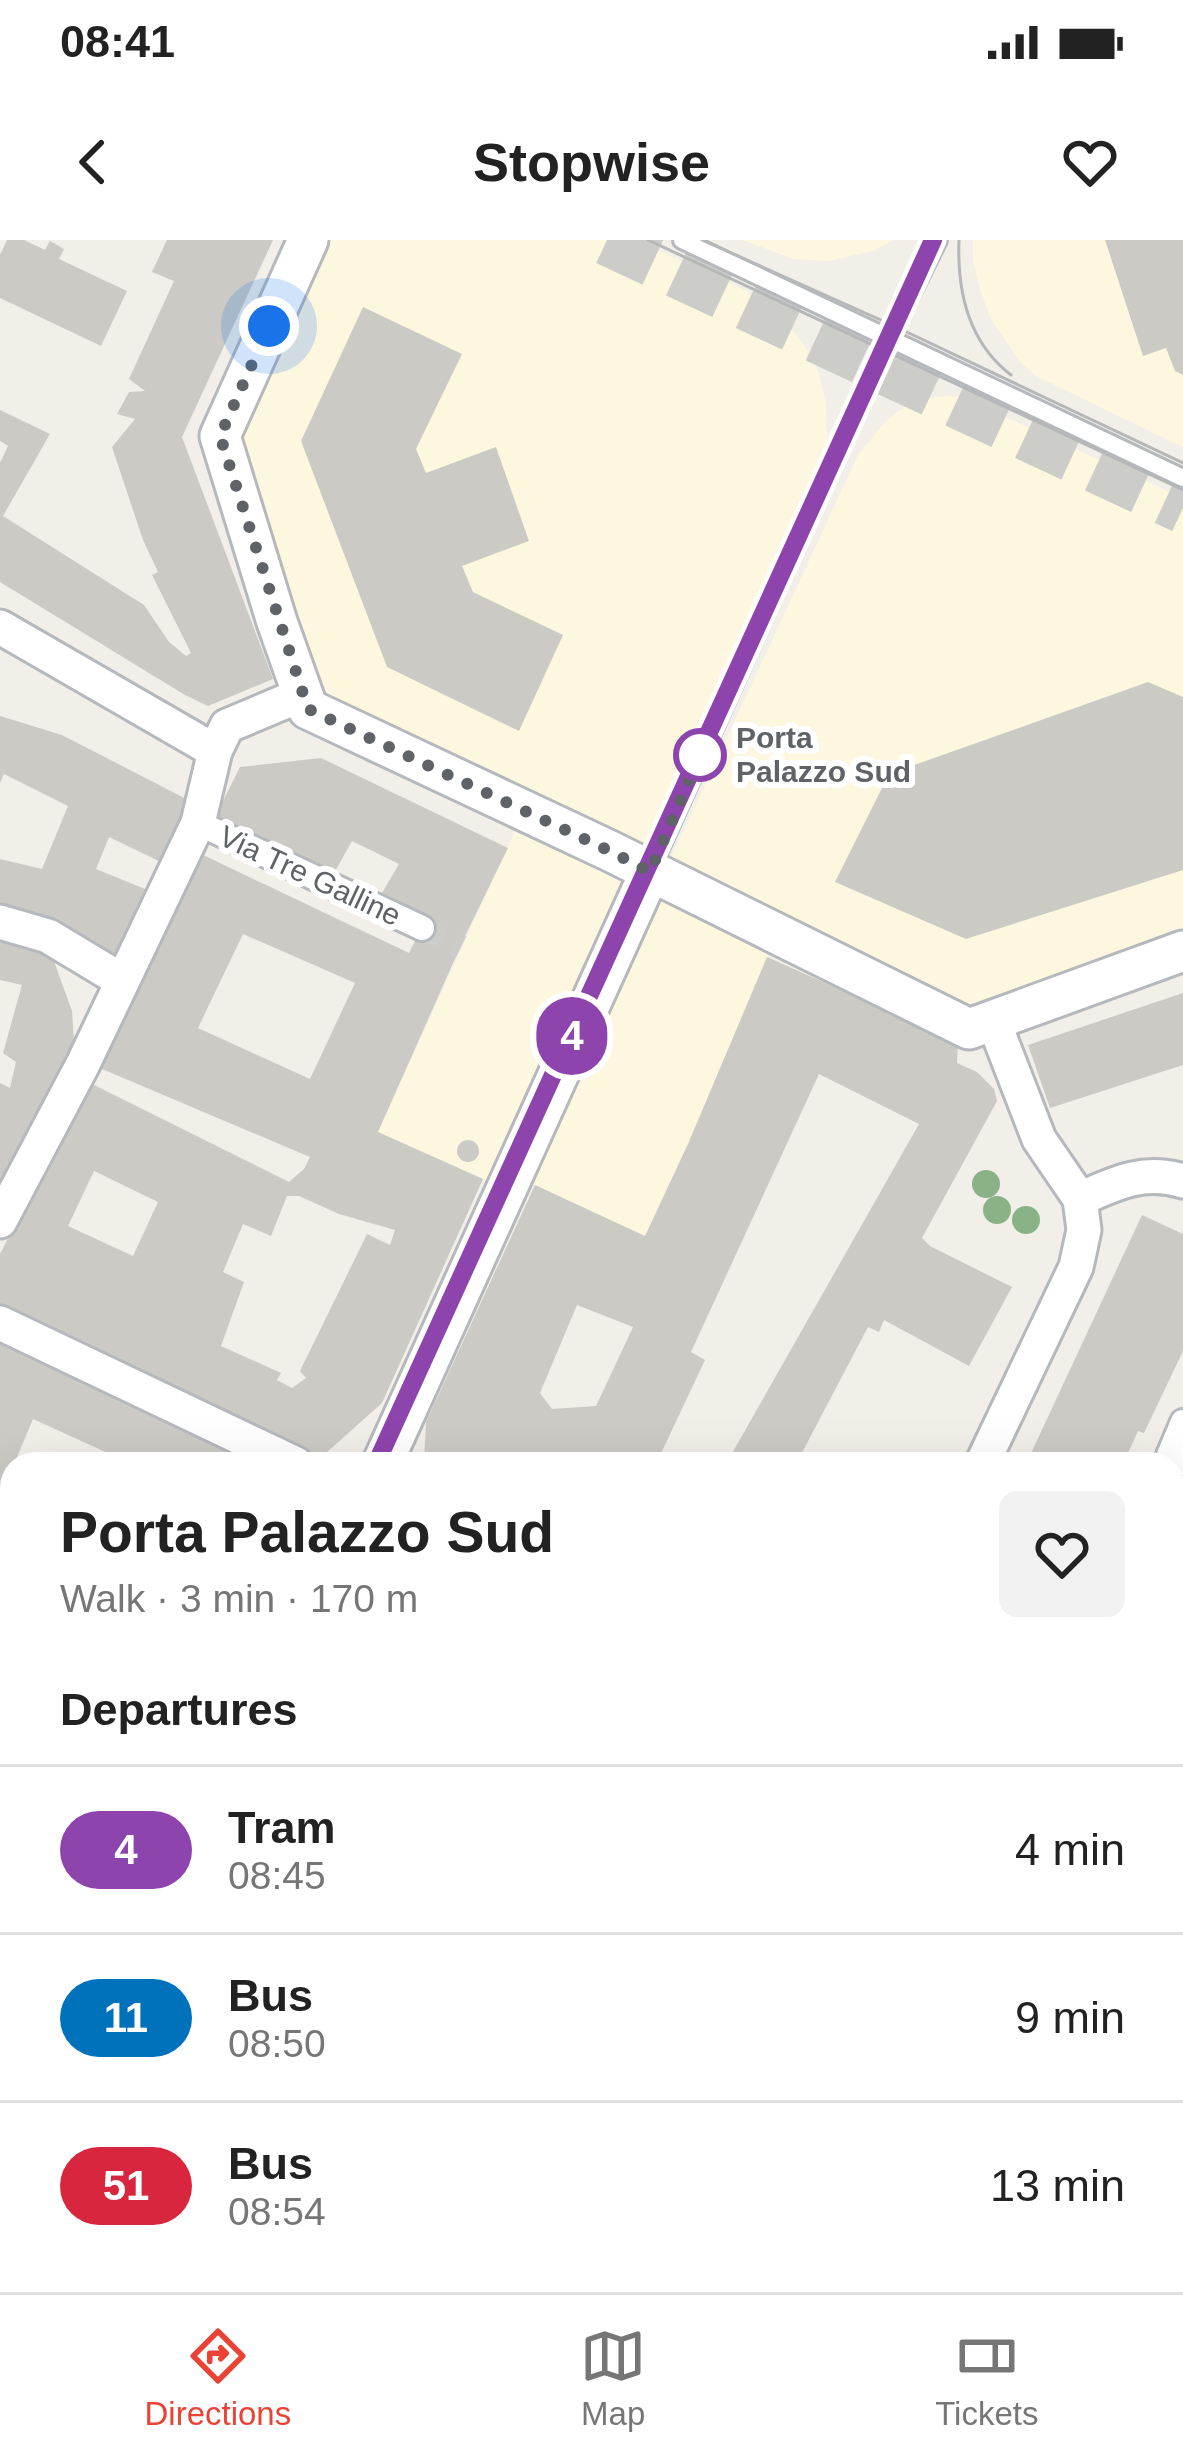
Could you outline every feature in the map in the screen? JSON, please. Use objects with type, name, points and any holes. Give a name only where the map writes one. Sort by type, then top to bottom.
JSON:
[{"type":"street","points":[[308,240],[220,436],[308,709],[610,851],[969,1029],[1183,951]]},
{"type":"street","points":[[0,627],[215,751]]},
{"type":"street","points":[[0,1221],[83,1064],[198,823],[215,751],[227,726],[303,694]]},
{"type":"street","name":"Via Tre Galline","points":[[198,823],[422,928]]},
{"type":"street","points":[[387,1452],[650,872]]},
{"type":"street","points":[[0,922],[48,936],[121,980]]},
{"type":"street","points":[[988,1452],[1076,1267],[1084,1230],[1080,1199],[1039,1139],[993,1020]]},
{"type":"street","points":[[1080,1199],[1128,1178],[1154,1175],[1180,1180]]},
{"type":"street","points":[[0,1323],[271,1452]]},
{"type":"street","points":[[1169,1452],[1183,1422]]},
{"type":"lane","points":[[682,240],[1183,478]]},
{"type":"lane","points":[[650,872],[938,240]]},
{"type":"shaded area","points":[[320,240],[636,240],[766,304],[812,357],[826,404],[827,447],[658,829],[645,843],[633,844],[322,700],[228,435]]},
{"type":"shaded area","points":[[743,240],[894,240],[873,251],[828,261],[793,259]]},
{"type":"shaded area","points":[[973,240],[1183,240],[1183,447],[1036,376],[1020,362],[992,321],[980,290]]},
{"type":"shaded area","points":[[962,397],[1183,498],[1183,935],[967,1009],[675,866],[672,856],[858,455],[904,407]]},
{"type":"shaded area","points":[[520,820],[627,876],[497,1180],[483,1179],[378,1132]]},
{"type":"shaded area","points":[[650,895],[661,895],[773,944],[645,1236],[535,1185],[519,1183]]},
{"type":"building","points":[[7,240],[24,240],[45,250],[50,241],[64,249],[59,259],[127,291],[101,346],[0,298],[0,255]]},
{"type":"building","points":[[167,240],[273,240],[182,437],[273,679],[208,706],[0,582],[0,463],[8,446],[0,441],[0,410],[50,434],[3,516],[144,605],[169,642],[186,656],[191,653],[152,575],[158,572],[112,447],[135,419],[117,414],[129,392],[145,391],[129,379],[174,281],[152,272]]},
{"type":"building","points":[[1105,240],[1183,240],[1183,375],[1175,371],[1166,348],[1143,356]]},
{"type":"building","points":[[363,307],[462,354],[416,449],[426,473],[496,447],[529,541],[462,566],[473,592],[563,635],[519,731],[387,667],[301,441]]},
{"type":"building","points":[[1148,682],[1183,697],[1183,870],[966,939],[835,882],[889,774]]},
{"type":"building","points":[[0,716],[62,735],[194,803],[165,864],[109,837],[96,869],[150,891],[118,961],[0,914],[0,859],[42,869],[68,806],[4,774],[0,783]]},
{"type":"building","points":[[321,758],[508,848],[378,1132],[483,1179],[382,1403],[327,1452],[297,1452],[0,1309],[0,1254],[88,1082],[289,1182],[310,1157],[95,1066],[199,853],[409,953],[428,915],[382,893],[399,864],[352,841],[332,877],[213,821],[240,767]],"holes":[[[243,934],[355,983],[310,1079],[198,1028]],[[94,1171],[158,1202],[133,1256],[68,1226]],[[287,1196],[299,1196],[339,1214],[395,1230],[390,1245],[367,1234],[300,1371],[306,1378],[292,1388],[277,1380],[281,1373],[221,1346],[244,1282],[223,1272],[243,1224],[271,1236]]]},
{"type":"building","points":[[0,929],[47,942],[72,1011],[75,1059],[0,1200],[0,1083],[10,1088],[16,1062],[3,1053],[22,985],[0,980]]},
{"type":"building","points":[[767,957],[958,1042],[957,1063],[977,1072],[994,1089],[997,1101],[922,1238],[1012,1287],[969,1366],[884,1320],[879,1332],[868,1327],[802,1452],[733,1452],[919,1124],[819,1074],[691,1352],[705,1360],[662,1452],[425,1452],[426,1422],[535,1185],[645,1236]],"holes":[[[577,1305],[633,1327],[596,1406],[552,1409],[540,1393]]]},
{"type":"building","points":[[1183,993],[1183,1065],[1050,1108],[1028,1045]]},
{"type":"building","points":[[468,1140],[479,1151],[468,1162],[457,1151]]},
{"type":"building","points":[[1142,1215],[1183,1234],[1183,1351],[1144,1433],[1138,1431],[1128,1452],[1032,1452]]},
{"type":"building","points":[[0,1337],[240,1452],[105,1452],[33,1419],[19,1452],[0,1452]]},
{"type":"tunnel","points":[[607,240],[1183,508]]},
{"type":"tunnel","points":[[422,928],[461,947]]},
{"type":"tram line","points":[[648,240],[1183,490]]},
{"type":"tram line","points":[[702,240],[1183,463]]},
{"type":"tram line","points":[[381,1452],[933,240]]},
{"type":"tram line","name":"4","points":[[381,1452],[933,240]]},
{"type":"tram line","points":[[959,240],[968,314],[984,347],[1011,375]]},
{"type":"place","name":"Porta Palazzo Sud","points":[[700,755]]},
{"type":"route","points":[[269,326],[220,436],[308,709],[650,872],[700,755]]}]
